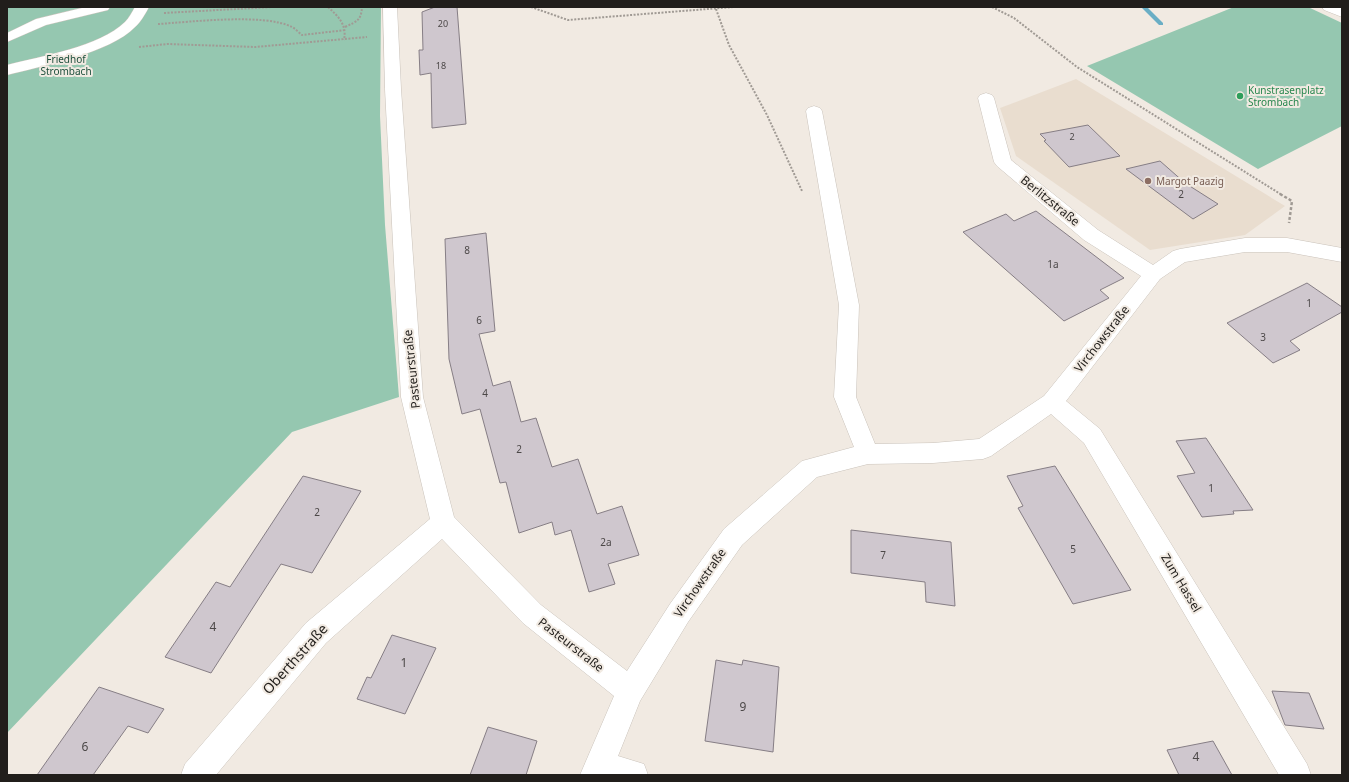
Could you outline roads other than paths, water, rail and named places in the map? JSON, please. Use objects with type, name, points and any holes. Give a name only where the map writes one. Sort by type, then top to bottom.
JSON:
[{"type":"street","points":[[7,38],[41,22],[103,7]]},
{"type":"street","name":"Pasteurstraße","points":[[390,7],[394,104],[412,397],[443,523],[532,614],[630,691]]},
{"type":"street","points":[[1330,7],[1342,13]]},
{"type":"street","points":[[7,70],[99,43],[115,36],[136,16]]},
{"type":"street","name":"Berlitzstraße","points":[[986,98],[1003,162],[1091,235],[1153,274]]},
{"type":"street","points":[[814,111],[850,305],[846,398],[868,454]]},
{"type":"street","name":"Virchowstraße","points":[[597,771],[630,691],[679,613],[733,537],[810,468],[868,454],[933,453],[983,449],[1052,402],[1153,274],[1180,256],[1245,245],[1287,245],[1342,255]]},
{"type":"street","name":"Zum Hassel","points":[[1052,402],[1092,436],[1296,775]]},
{"type":"street","name":"Oberthstraße","points":[[196,775],[316,633],[443,523]]},
{"type":"street","points":[[597,771],[633,775]]},
{"type":"waterway","points":[[1144,7],[1161,24]]},
{"type":"place","name":"Kunstrasenplatz Strombach","points":[[1240,96]]},
{"type":"place","name":"Margot Paazig","points":[[1148,181]]},
{"type":"park label","name":"Friedhof Strombach","points":[[66,64]]}]
